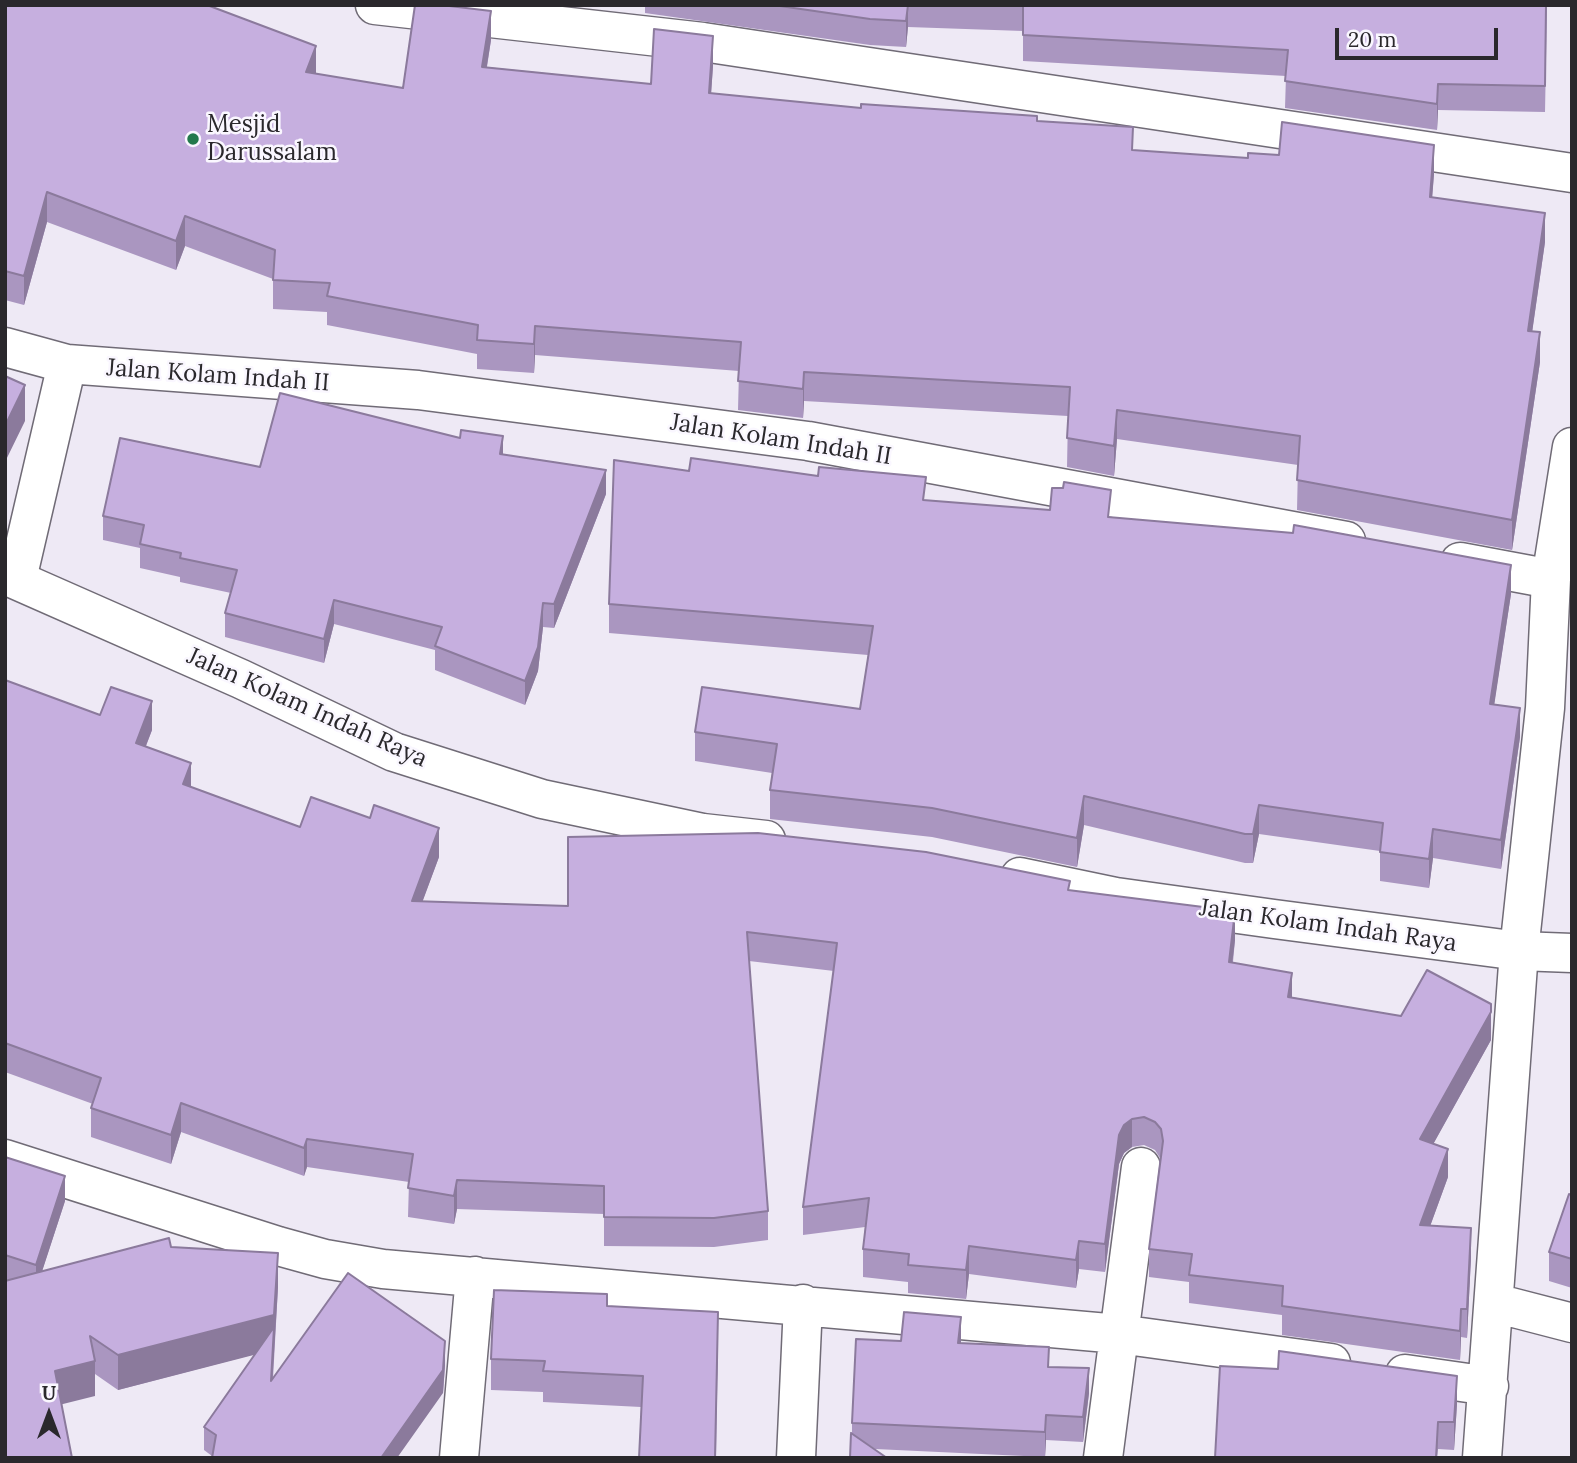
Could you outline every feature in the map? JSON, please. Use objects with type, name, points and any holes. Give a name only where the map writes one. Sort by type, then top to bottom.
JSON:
[{"type":"street","points":[[375,5],[703,42],[1572,173]]},
{"type":"street","name":"Jalan Kolam Indah II","points":[[5,347],[67,364],[418,390],[808,441],[1386,548]]},
{"type":"street","points":[[11,577],[67,364]]},
{"type":"street","points":[[1482,1458],[1519,951],[1545,708],[1551,579],[1572,447]]},
{"type":"street","points":[[1427,556],[1551,579]]},
{"type":"street","name":"Jalan Kolam Indah Raya","points":[[11,577],[241,679],[394,751],[542,799],[703,833],[796,843]]},
{"type":"street","name":"Jalan Kolam Indah Raya","points":[[982,870],[1116,897],[1519,951],[1572,953]]},
{"type":"street","points":[[5,1159],[71,1183],[325,1259],[383,1269],[1119,1334],[1489,1386]]},
{"type":"street","points":[[1103,1458],[1141,1167]]},
{"type":"street","points":[[458,1458],[475,1276]]},
{"type":"street","points":[[1495,1303],[1572,1323]]},
{"type":"street","points":[[796,1458],[803,1304]]},
{"type":"building","points":[[5,5],[207,5],[316,46],[306,72],[403,88],[415,5],[441,5],[491,11],[482,67],[651,84],[654,29],[713,36],[709,93],[861,108],[861,104],[1037,116],[1037,121],[1133,127],[1132,150],[1248,158],[1248,153],[1279,155],[1282,122],[1434,145],[1430,197],[1545,213],[1528,331],[1540,332],[1512,520],[1297,480],[1300,436],[1117,410],[1114,446],[1067,438],[1070,387],[804,372],[803,389],[738,381],[741,342],[535,326],[534,344],[477,340],[478,325],[327,296],[330,283],[273,280],[275,250],[185,216],[176,241],[47,192],[24,276],[5,271]]},
{"type":"building","points":[[773,5],[908,5],[906,21],[870,19]]},
{"type":"building","points":[[1023,5],[1546,5],[1545,86],[1438,84],[1437,104],[1285,81],[1288,50],[1023,35]]},
{"type":"building","points":[[5,376],[25,385],[5,426]]},
{"type":"building","points":[[280,393],[460,438],[461,430],[503,436],[500,454],[606,470],[554,604],[543,603],[538,647],[525,681],[435,646],[442,627],[334,600],[324,639],[225,613],[237,570],[180,558],[181,553],[140,544],[144,525],[103,516],[120,438],[260,467]]},
{"type":"building","points":[[691,458],[818,476],[819,467],[926,477],[923,500],[1050,510],[1052,488],[1063,488],[1064,482],[1111,490],[1108,517],[1293,533],[1294,525],[1511,565],[1490,704],[1520,708],[1501,840],[1433,829],[1429,859],[1380,852],[1383,823],[1259,805],[1253,834],[1245,834],[1084,796],[1077,838],[932,808],[770,790],[777,744],[695,732],[702,687],[860,709],[873,626],[609,604],[614,460],[689,471]]},
{"type":"building","points":[[5,680],[100,715],[111,687],[152,701],[136,743],[191,763],[183,784],[300,827],[311,797],[370,818],[374,805],[439,828],[412,901],[568,906],[568,837],[758,833],[926,852],[1070,881],[1068,890],[1235,911],[1229,962],[1292,973],[1288,997],[1401,1016],[1427,970],[1491,1004],[1491,1012],[1420,1139],[1448,1149],[1420,1225],[1471,1228],[1467,1309],[1461,1309],[1460,1331],[1282,1306],[1283,1286],[1189,1275],[1192,1254],[1149,1249],[1163,1141],[1161,1129],[1155,1122],[1144,1117],[1132,1119],[1124,1125],[1119,1135],[1105,1244],[1079,1241],[1076,1260],[969,1246],[966,1270],[908,1265],[909,1254],[863,1249],[869,1198],[803,1207],[837,943],[747,932],[768,1211],[714,1218],[604,1217],[604,1186],[457,1180],[454,1196],[408,1188],[413,1154],[307,1139],[304,1148],[181,1103],[171,1135],[91,1108],[101,1078],[5,1043]]},
{"type":"building","points":[[5,1157],[65,1176],[36,1265],[5,1255]]},
{"type":"building","points":[[1569,1194],[1572,1195],[1572,1259],[1549,1252]]},
{"type":"building","points":[[169,1238],[171,1247],[278,1253],[274,1315],[118,1355],[90,1336],[95,1361],[55,1371],[72,1458],[5,1458],[5,1281]]},
{"type":"building","points":[[348,1273],[445,1341],[443,1370],[381,1458],[212,1458],[216,1435],[204,1427],[274,1327],[271,1381]]},
{"type":"building","points":[[494,1290],[607,1294],[607,1306],[718,1312],[715,1458],[639,1458],[643,1376],[543,1371],[545,1361],[491,1359]]},
{"type":"building","points":[[904,1312],[961,1317],[958,1343],[1049,1347],[1048,1367],[1089,1368],[1083,1417],[1046,1415],[1045,1432],[852,1423],[856,1339],[901,1341]]},
{"type":"building","points":[[1279,1351],[1457,1376],[1454,1422],[1438,1422],[1436,1458],[1215,1458],[1220,1366],[1278,1369]]},
{"type":"building","points":[[851,1433],[887,1458],[850,1458]]},
{"type":"place","name":"Mesjid Darussalam","points":[[193,139]]}]
